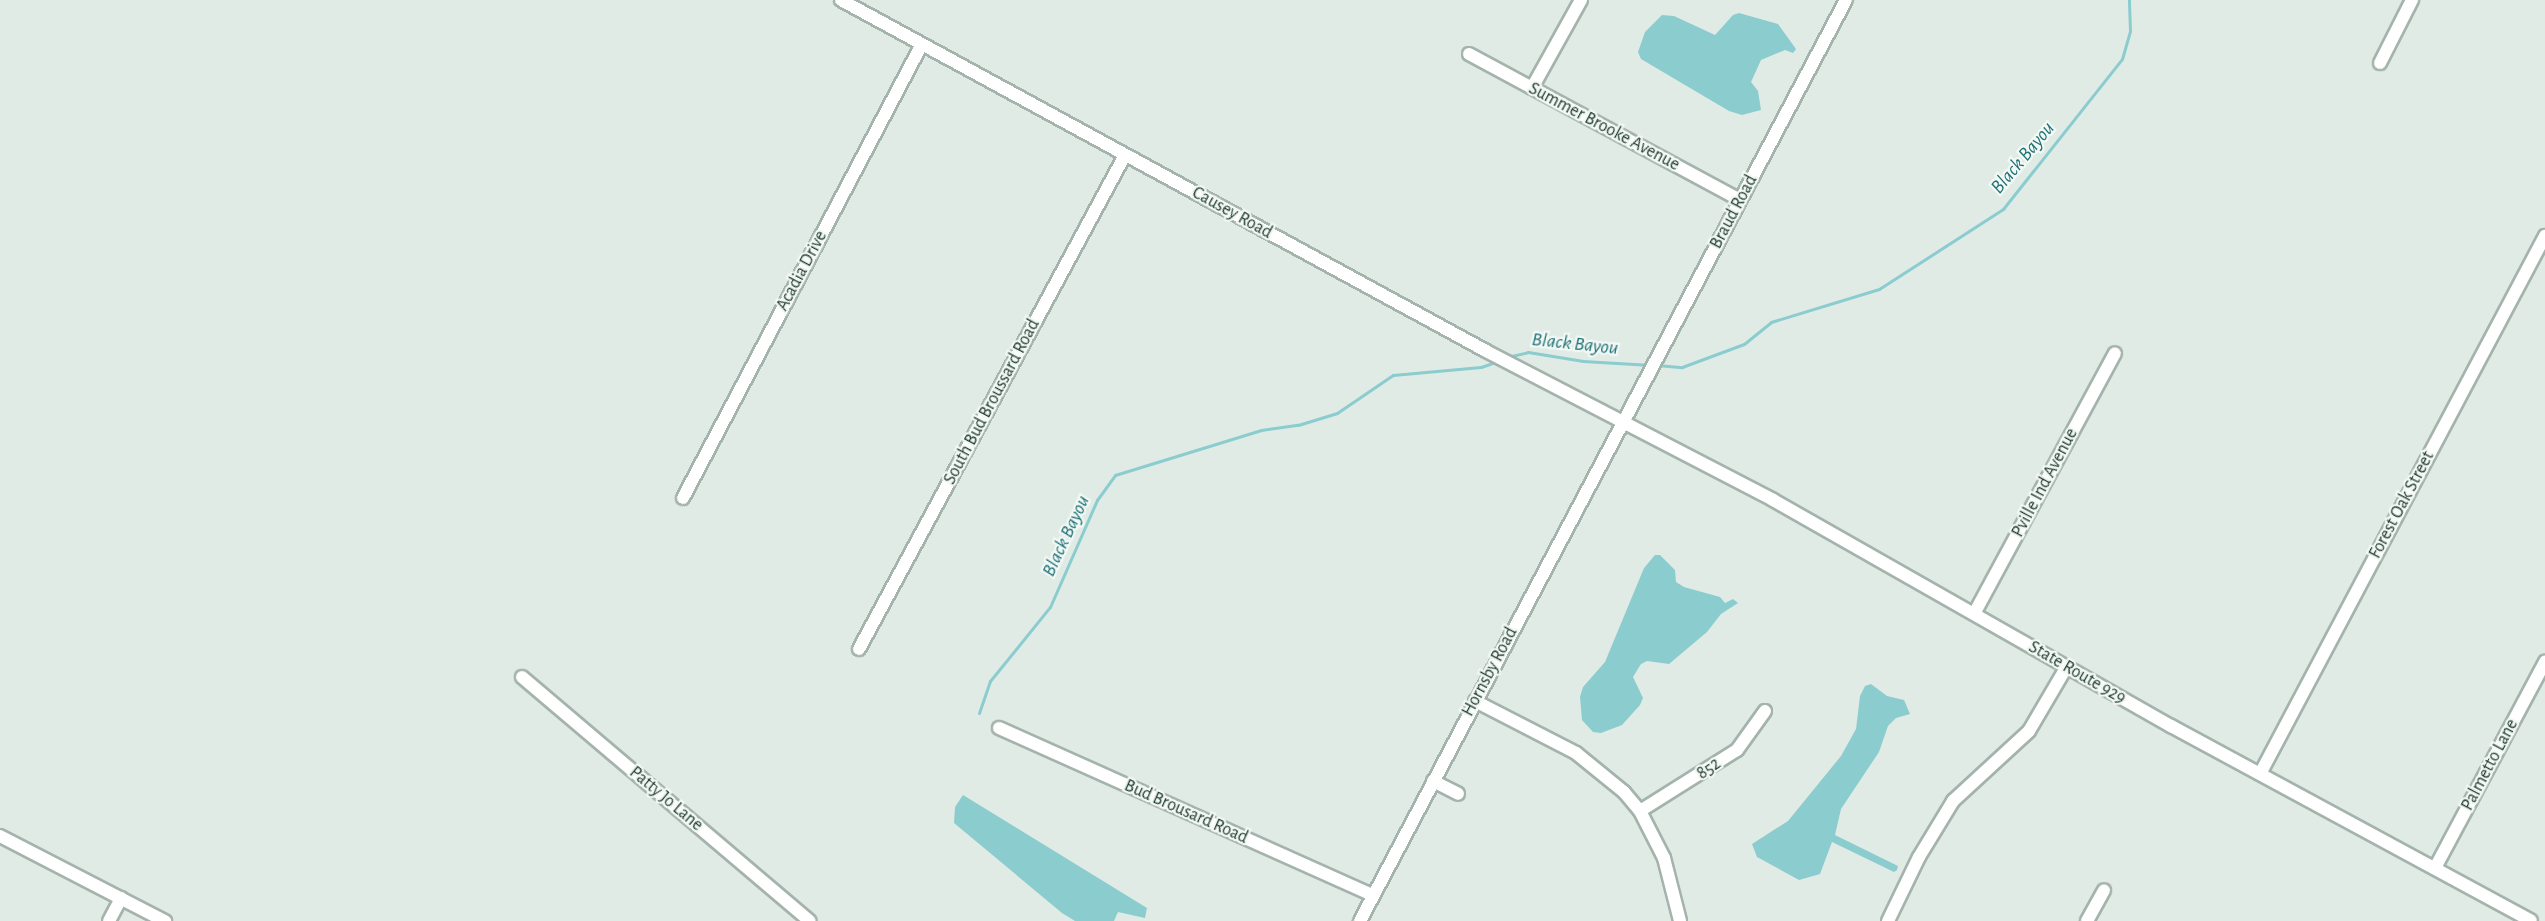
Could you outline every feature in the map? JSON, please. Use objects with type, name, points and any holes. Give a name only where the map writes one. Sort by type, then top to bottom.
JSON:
[{"type":"street","name":"Causey Road","points":[[842,0],[1624,425]]},
{"type":"street","points":[[1532,88],[1581,0]]},
{"type":"street","name":"Braud Road","points":[[1624,425],[1845,0]]},
{"type":"street","points":[[2380,63],[2412,0]]},
{"type":"street","name":"Acadia Drive","points":[[683,498],[922,44]]},
{"type":"street","name":"Summer Brooke Avenue","points":[[1469,54],[1740,200]]},
{"type":"street","name":"South Bud Broussard Road","points":[[859,649],[1125,155]]},
{"type":"street","name":"Forest Oak Street","points":[[2259,774],[2545,236]]},
{"type":"street","name":"Pville Ind Avenue","points":[[1975,612],[2115,353]]},
{"type":"street","name":"State Route 929","points":[[1624,425],[1773,500],[1975,612],[2066,668],[2531,921]]},
{"type":"street","name":"Hornsby Road","points":[[1360,921],[1474,701],[1624,425]]},
{"type":"street","name":"Palmetto Lane","points":[[2435,868],[2545,662]]},
{"type":"street","points":[[1888,921],[1919,857],[1953,801],[2029,731],[2066,668]]},
{"type":"street","name":"Patty Jo Lane","points":[[522,677],[810,921]]},
{"type":"street","points":[[1474,701],[1589,762],[1619,787],[1640,811],[1672,879],[1680,921]]},
{"type":"street","name":"852","points":[[1640,811],[1737,750],[1765,711]]},
{"type":"street","name":"Bud Brousard Road","points":[[999,728],[1373,895]]},
{"type":"street","points":[[1433,781],[1458,794]]},
{"type":"street","points":[[0,836],[165,921]]},
{"type":"street","points":[[2086,921],[2104,890]]},
{"type":"street","points":[[109,921],[121,898]]},
{"type":"water","points":[[1739,13],[1778,24],[1796,49],[1793,53],[1785,50],[1761,60],[1751,82],[1758,91],[1761,110],[1742,115],[1729,111],[1641,59],[1638,52],[1645,32],[1662,15],[1674,16],[1715,35],[1733,15]]},
{"type":"water","points":[[1655,555],[1660,555],[1675,570],[1676,582],[1684,587],[1720,597],[1725,603],[1733,599],[1738,603],[1721,614],[1707,632],[1669,664],[1647,661],[1641,664],[1633,677],[1643,698],[1640,705],[1622,725],[1601,733],[1593,732],[1582,720],[1580,697],[1583,687],[1605,662],[1644,568]]},
{"type":"water","points":[[1871,684],[1887,696],[1904,700],[1910,714],[1896,718],[1888,726],[1879,752],[1841,809],[1835,835],[1898,866],[1897,870],[1894,872],[1832,842],[1820,874],[1799,880],[1757,857],[1752,844],[1788,821],[1841,756],[1856,729],[1860,696],[1865,686]]},
{"type":"water","points":[[963,795],[1147,908],[1145,918],[1118,912],[1114,921],[1075,921],[1062,913],[954,823],[955,807]]},
{"type":"waterway","name":"Black Bayou","points":[[1657,365],[1682,367],[1744,344],[1771,322],[1879,289],[2003,209],[2122,59],[2130,31],[2129,0]]},
{"type":"waterway","name":"Black Bayou","points":[[1507,357],[1528,352],[1583,361],[1651,365]]},
{"type":"waterway","name":"Black Bayou","points":[[979,713],[990,681],[1050,607],[1097,500],[1115,475],[1261,430],[1298,425],[1337,413],[1393,375],[1481,367],[1498,361]]}]
